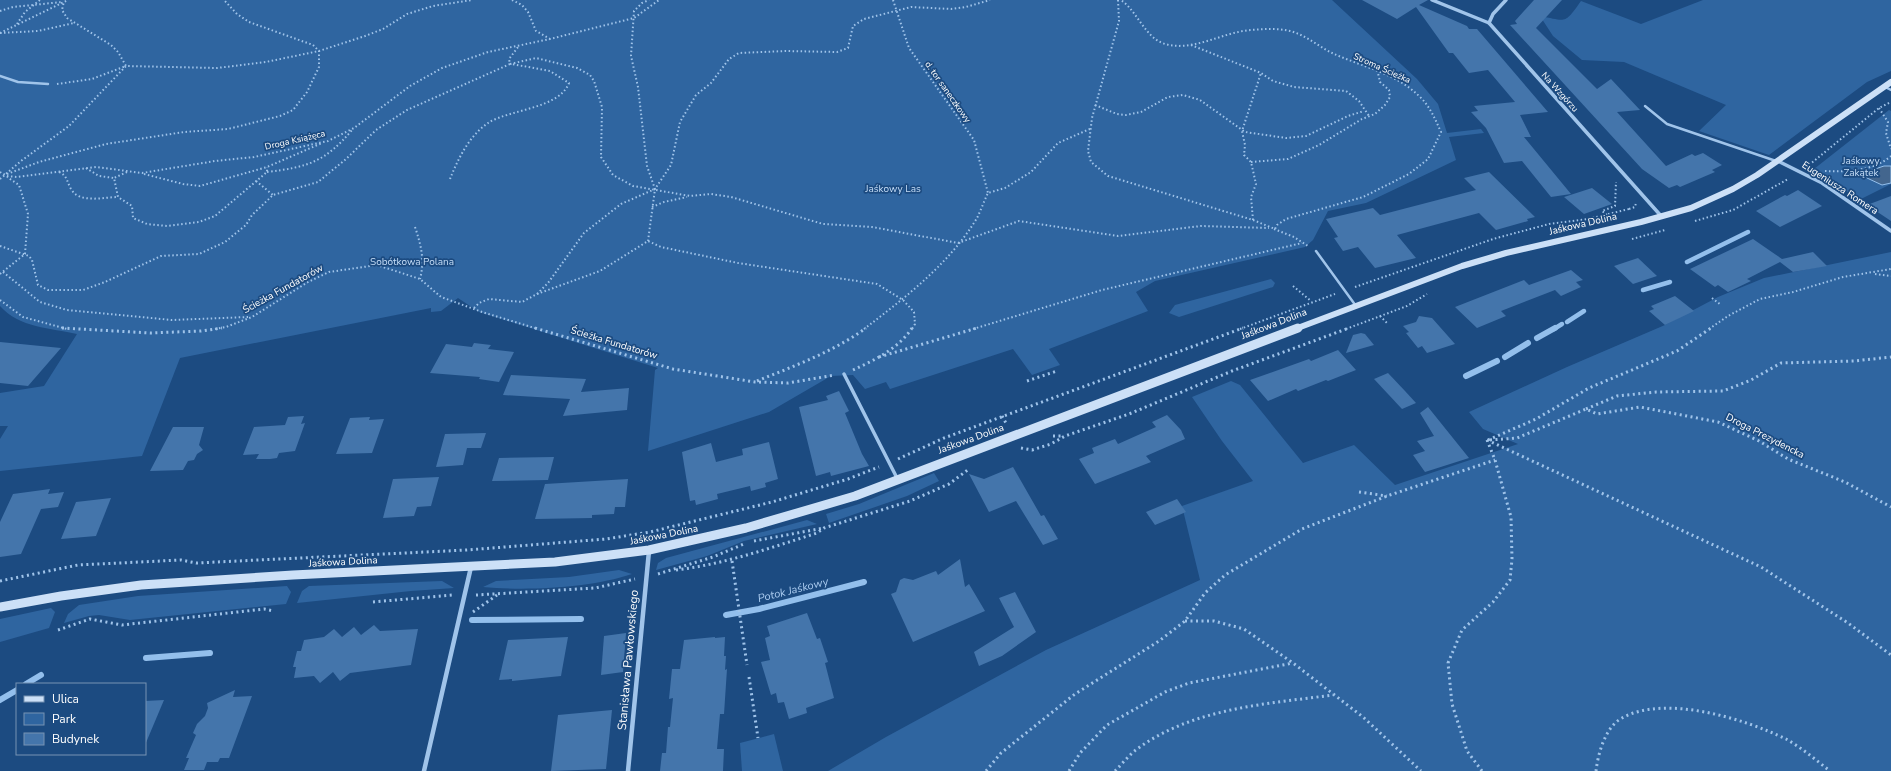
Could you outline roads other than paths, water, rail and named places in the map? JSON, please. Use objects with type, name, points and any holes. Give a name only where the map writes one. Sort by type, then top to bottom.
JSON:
[{"type":"street","name":"Na Wzgórzu","points":[[1432,0],[1490,23],[1662,216]]},
{"type":"street","points":[[1490,23],[1493,14],[1506,0]]},
{"type":"street","name":"Jaśkowa Dolina","points":[[0,607],[61,596],[141,585],[555,562],[649,550],[780,519],[855,496],[1462,266],[1506,253],[1691,208],[1717,197],[1757,175],[1891,82]]},
{"type":"street","name":"Eugeniusza Romera","points":[[1778,161],[1803,170],[1891,231]]},
{"type":"street","name":"Stanisława Pawłowskiego","points":[[628,771],[649,550]]},
{"type":"street","points":[[424,771],[472,567]]},
{"type":"lane","points":[[0,76],[18,82],[48,84]]},
{"type":"lane","points":[[1884,86],[1891,90]]},
{"type":"lane","points":[[1645,106],[1667,124],[1778,161]]},
{"type":"lane","points":[[1316,251],[1356,306]]},
{"type":"lane","points":[[844,374],[898,479]]},
{"type":"waterway","name":"Potok Jaśkowy","points":[[1687,262],[1748,232]]},
{"type":"waterway","name":"Potok Jaśkowy","points":[[1643,290],[1670,282]]},
{"type":"waterway","name":"Potok Jaśkowy","points":[[1567,322],[1584,311]]},
{"type":"waterway","name":"Potok Jaśkowy","points":[[1554,329],[1562,324]]},
{"type":"waterway","name":"Potok Jaśkowy","points":[[1537,338],[1555,328]]},
{"type":"waterway","name":"Potok Jaśkowy","points":[[1505,357],[1528,343]]},
{"type":"waterway","name":"Potok Jaśkowy","points":[[1466,376],[1497,361]]},
{"type":"waterway","name":"Potok Jaśkowy","points":[[726,615],[759,609],[864,582]]},
{"type":"waterway","name":"Potok Jaśkowy","points":[[472,620],[581,619]]},
{"type":"waterway","name":"Potok Jaśkowy","points":[[146,658],[210,653]]},
{"type":"waterway","name":"Potok Jaśkowy","points":[[28,683],[41,675]]},
{"type":"waterway","name":"Potok Jaśkowy","points":[[0,700],[16,691]]},
{"type":"park label","name":"Jaśkowy Zakątek","points":[[1861,166]]},
{"type":"park label","name":"Jaśkowy Las","points":[[893,189]]},
{"type":"park label","name":"Sobótkowa Polana","points":[[412,262]]}]
